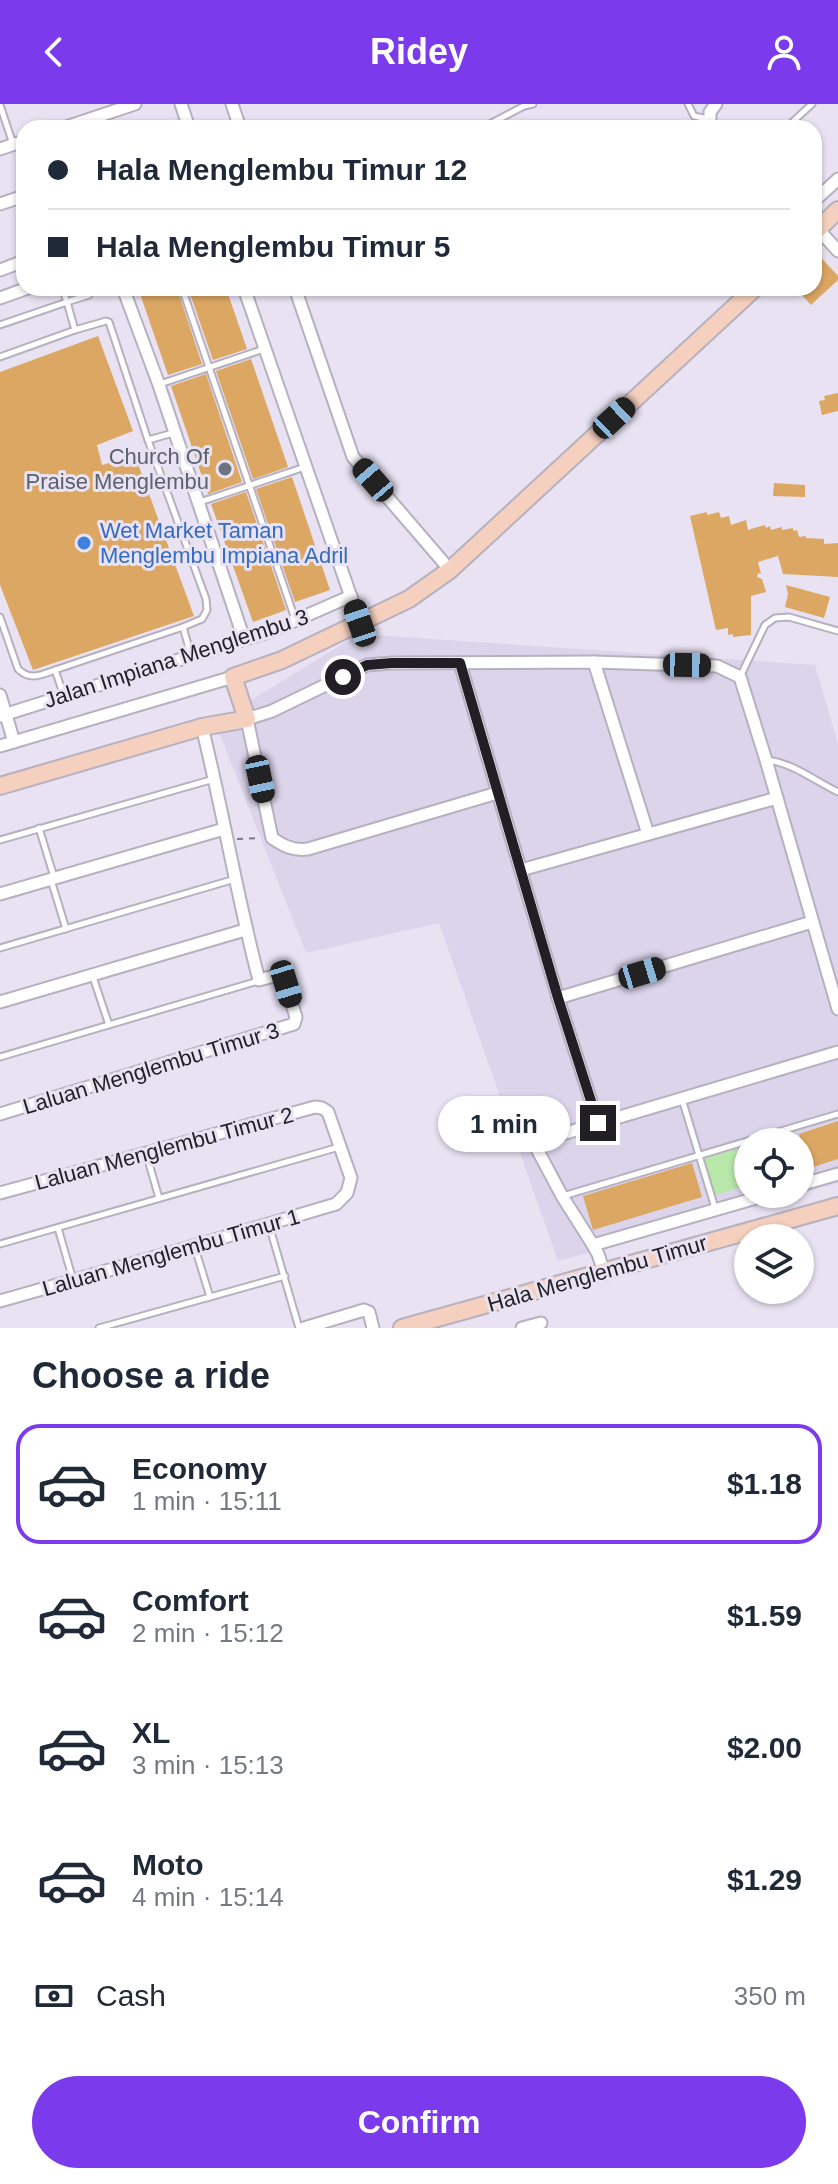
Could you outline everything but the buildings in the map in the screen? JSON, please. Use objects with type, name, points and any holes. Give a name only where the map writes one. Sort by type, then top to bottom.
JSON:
[{"type":"street","points":[[87,120],[135,104]]},
{"type":"street","points":[[822,194],[838,179]]},
{"type":"street","points":[[822,225],[838,210]]},
{"type":"street","points":[[822,236],[838,251]]},
{"type":"street","points":[[126,296],[244,639]]},
{"type":"street","points":[[247,296],[360,623]]},
{"type":"street","points":[[298,296],[353,457],[450,570]]},
{"type":"street","points":[[0,746],[282,660],[409,599],[450,570],[746,296]]},
{"type":"street","name":"Jalan Impiana Menglembu 3","points":[[3,715],[271,631],[351,596]]},
{"type":"street","points":[[594,662],[648,834]]},
{"type":"street","points":[[0,786],[202,727],[272,711],[367,665],[594,662],[717,666],[740,677],[838,1009]]},
{"type":"street","points":[[460,663],[598,1123]]},
{"type":"street","points":[[233,677],[247,719],[272,838],[286,847],[308,849],[497,793]]},
{"type":"street","points":[[0,695],[3,715],[14,742]]},
{"type":"street","points":[[202,727],[245,930],[259,980]]},
{"type":"street","points":[[521,870],[777,798]]},
{"type":"street","points":[[0,894],[226,834]]},
{"type":"street","points":[[558,998],[812,922]]},
{"type":"street","points":[[0,1002],[245,930]]},
{"type":"street","name":"Laluan Menglembu Timur 3","points":[[0,1114],[294,1024],[296,1017],[284,979],[278,975],[259,980]]},
{"type":"street","points":[[604,1272],[598,1254],[537,1149],[539,1141],[838,1052]]},
{"type":"street","name":"Laluan Menglembu Timur 2","points":[[0,1193],[315,1107],[328,1112],[351,1178],[351,1185],[341,1200]]},
{"type":"street","points":[[814,1181],[838,1174]]},
{"type":"street","name":"Laluan Menglembu Timur 1","points":[[0,1301],[269,1224],[341,1200]]},
{"type":"street","points":[[593,1245],[734,1204]]},
{"type":"street","name":"Hala Menglembu Timur","points":[[402,1328],[838,1206]]},
{"type":"street","points":[[302,1328],[364,1310],[372,1317],[373,1328]]},
{"type":"street","points":[[522,1328],[541,1325]]},
{"type":"lane","points":[[497,120],[533,104]]},
{"type":"lane","points":[[688,104],[694,116],[702,120]]},
{"type":"lane","points":[[795,120],[812,104]]},
{"type":"lane","points":[[0,105],[16,137]]},
{"type":"lane","points":[[65,296],[75,330]]},
{"type":"lane","points":[[0,325],[86,296]]},
{"type":"lane","points":[[185,296],[296,620]]},
{"type":"lane","points":[[0,357],[75,330],[109,322],[206,599],[207,610],[202,619],[183,627],[35,677],[24,675],[18,669],[0,617]]},
{"type":"lane","points":[[159,385],[265,349]]},
{"type":"lane","points":[[148,440],[174,433]]},
{"type":"lane","points":[[198,502],[306,466]]},
{"type":"lane","points":[[740,677],[765,625],[775,618],[789,617],[838,631]]},
{"type":"lane","points":[[183,627],[191,656]]},
{"type":"lane","points":[[55,670],[64,696]]},
{"type":"lane","points":[[766,760],[777,761],[838,792]]},
{"type":"lane","points":[[0,840],[215,779]]},
{"type":"lane","points":[[39,828],[66,929]]},
{"type":"lane","points":[[0,948],[236,879]]},
{"type":"lane","points":[[93,975],[109,1025]]},
{"type":"lane","points":[[0,1057],[259,980]]},
{"type":"lane","points":[[682,1098],[715,1210]]},
{"type":"lane","points":[[562,1196],[838,1114]]},
{"type":"lane","points":[[0,1244],[340,1146]]},
{"type":"lane","points":[[146,1152],[159,1198]]},
{"type":"lane","points":[[269,1224],[302,1328]]},
{"type":"lane","points":[[58,1228],[73,1280]]},
{"type":"lane","points":[[194,1246],[210,1297]]},
{"type":"lane","points":[[99,1328],[285,1276]]},
{"type":"path","points":[[226,834],[272,838]]},
{"type":"shaded area","points":[[359,634],[815,665],[838,744],[838,1183],[814,1190],[814,1128],[734,1128],[734,1208],[748,1208],[558,1261],[439,923],[306,953],[215,722]]},
{"type":"green space","points":[[734,1150],[734,1189],[713,1196],[702,1159]]},
{"type":"place","name":"Church Of Praise Menglembu","points":[[225,469]]},
{"type":"place","name":"Wet Market Taman Menglembu Impiana Adril","points":[[84,543]]},
{"type":"route","points":[[343,677],[367,665],[460,663],[598,1123]]}]
